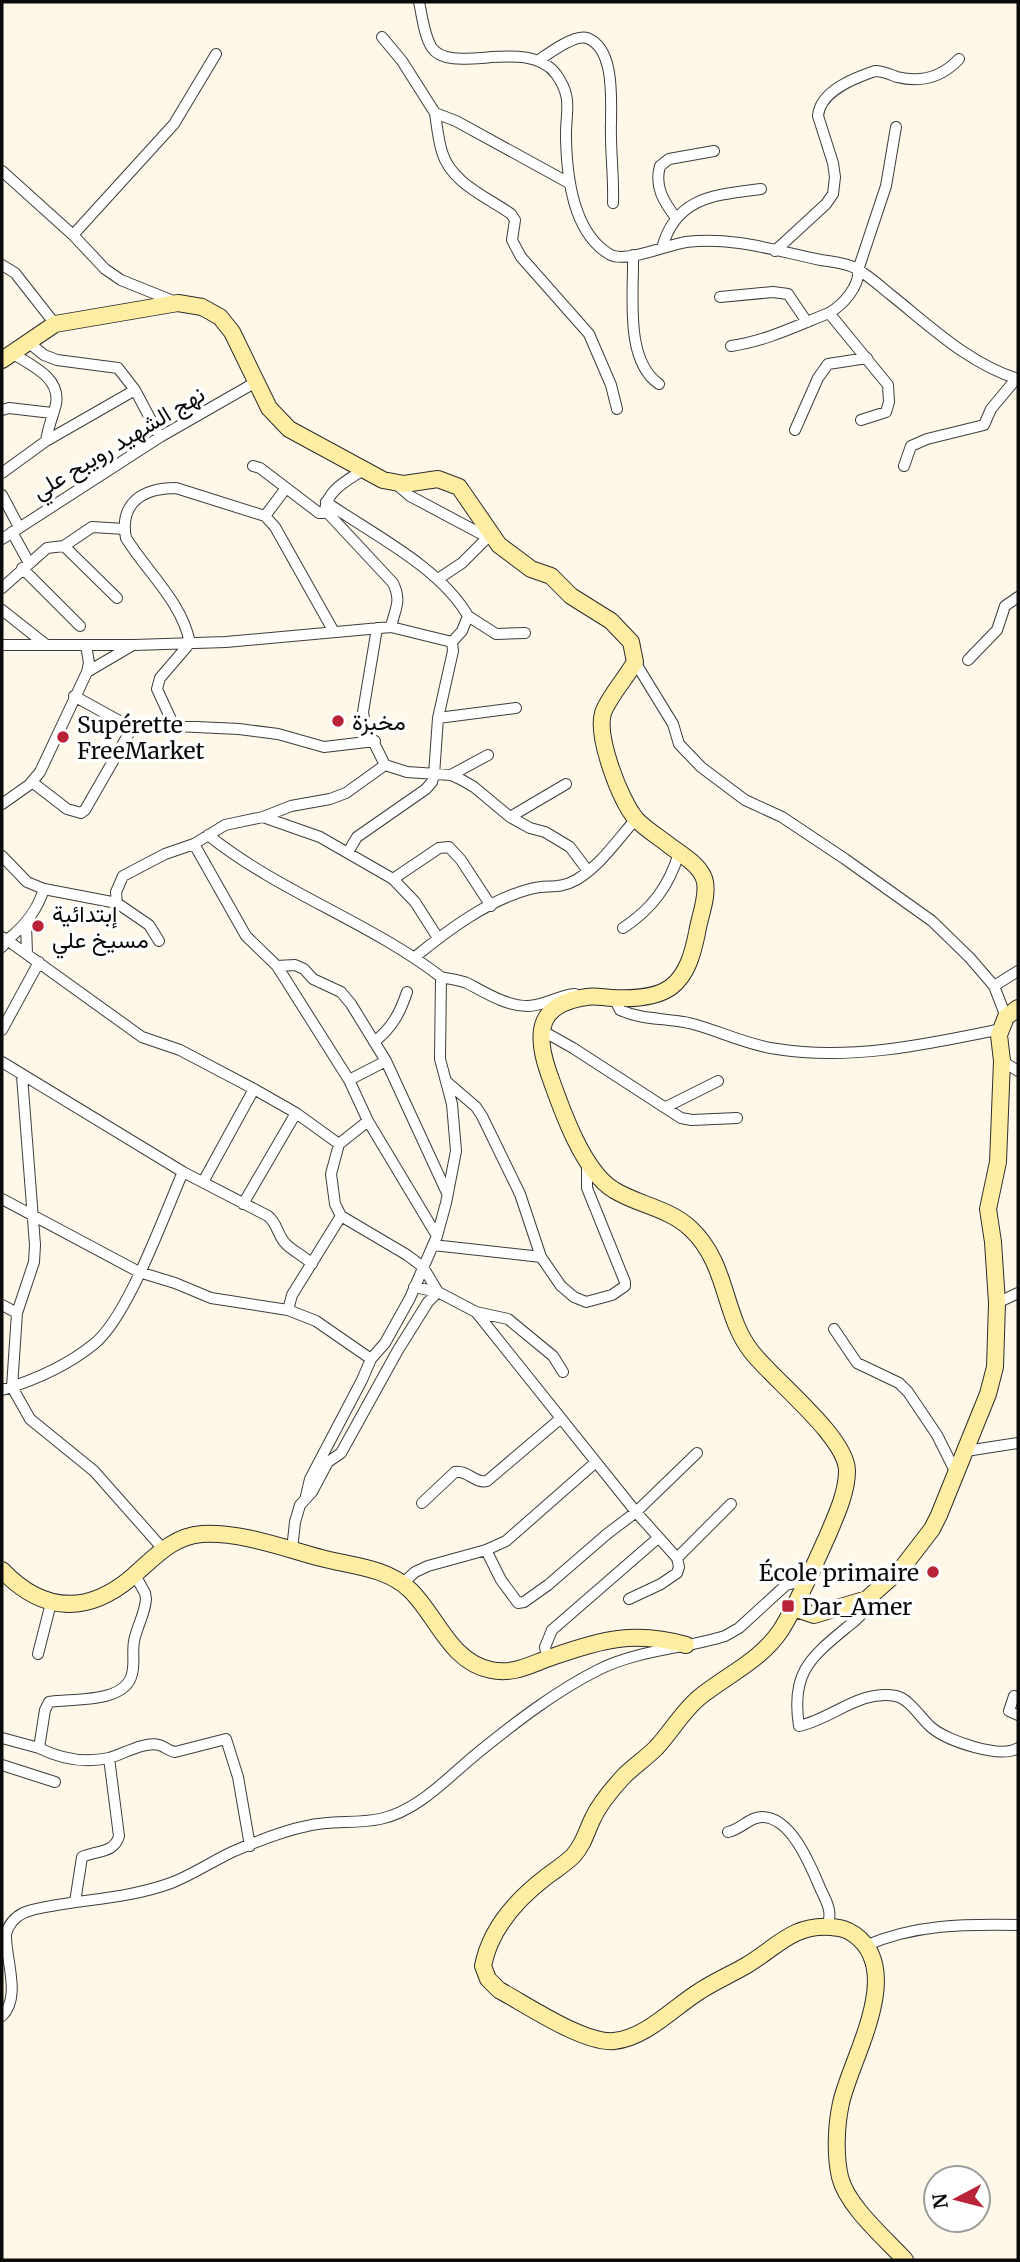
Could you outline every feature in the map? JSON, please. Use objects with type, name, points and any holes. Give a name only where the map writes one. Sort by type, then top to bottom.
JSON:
[{"type":"main road","points":[[7,356],[55,324],[178,303],[202,307],[220,317],[232,332],[269,408],[289,429],[363,470],[395,483],[438,479],[459,487],[489,536],[531,569],[551,576],[571,596],[611,621],[631,642],[635,662],[604,712],[601,727],[611,768],[636,819],[697,868],[705,881],[694,951],[675,984],[665,990],[652,995],[614,999],[588,996],[559,1004],[550,1010],[541,1030],[548,1070],[574,1136],[587,1160],[609,1188],[663,1211],[691,1229],[706,1248],[724,1282],[742,1339],[830,1435],[845,1458],[847,1468],[840,1500],[807,1580],[780,1630],[741,1670],[699,1698],[654,1751],[621,1779],[601,1803],[591,1821],[586,1840],[572,1858],[543,1879],[505,1916],[489,1943],[482,1966],[488,1979],[499,1990],[579,2032],[603,2041],[615,2041],[645,2029],[700,1991],[747,1965],[789,1935],[813,1926],[845,1928],[859,1937],[876,1971],[876,1995],[841,2103],[837,2157],[840,2179],[853,2204],[905,2260]]},
{"type":"main road","points":[[793,1608],[814,1615],[862,1601],[902,1568],[932,1529],[988,1394],[995,1367],[997,1303],[988,1209],[998,1162],[1002,1061],[1008,1018]]},
{"type":"main road","points":[[5,1577],[51,1603],[66,1606],[86,1603],[114,1591],[163,1549],[189,1536],[237,1536],[386,1574],[411,1591],[467,1660],[491,1671],[521,1669],[547,1658],[613,1638],[654,1639],[686,1645]]},
{"type":"street","points":[[419,2],[429,41],[433,49],[442,55],[455,59],[505,57],[539,60],[551,69],[566,94],[569,108],[566,137],[569,183],[582,220],[594,241],[614,257],[618,259],[682,243],[715,240],[859,270],[958,348],[988,367],[1017,379],[992,409],[984,425],[927,439],[911,446],[904,466]]},
{"type":"street","points":[[382,37],[402,61],[435,113],[442,153],[448,167],[462,182],[511,214],[515,220],[512,240],[522,257],[589,334],[611,385],[617,410]]},
{"type":"street","points":[[539,60],[579,38],[589,39],[599,49],[612,87],[613,203]]},
{"type":"street","points":[[73,235],[174,124],[216,54]]},
{"type":"street","points":[[775,251],[826,204],[833,194],[833,163],[818,116],[818,108],[826,96],[875,71],[920,80],[942,74],[958,59]]},
{"type":"street","points":[[435,113],[456,121],[569,183]]},
{"type":"street","points":[[731,346],[757,342],[829,313],[838,308],[849,294],[859,278],[859,270],[886,186],[896,127]]},
{"type":"street","points":[[676,218],[659,190],[657,181],[660,166],[669,159],[714,151]]},
{"type":"street","points":[[2,171],[73,235],[105,269],[121,280],[178,303]]},
{"type":"street","points":[[662,248],[668,230],[676,218],[682,211],[702,199],[761,189]]},
{"type":"street","points":[[633,255],[635,343],[641,364],[659,384]]},
{"type":"street","points":[[2,265],[15,273],[55,324]]},
{"type":"street","points":[[720,297],[782,293],[793,299],[807,321]]},
{"type":"street","points":[[829,313],[888,386],[889,402],[886,412],[861,420]]},
{"type":"street","points":[[28,342],[44,355],[57,360],[118,368],[135,390],[160,437]]},
{"type":"street","points":[[7,356],[48,377],[53,386],[56,399],[46,441]]},
{"type":"street","points":[[795,430],[818,378],[828,364],[867,358]]},
{"type":"street","name":"نهج الشهيد رويبح علي","points":[[2,538],[160,437],[256,382]]},
{"type":"street","points":[[2,473],[46,441],[135,390]]},
{"type":"street","points":[[2,410],[9,408],[52,413]]},
{"type":"street","points":[[253,466],[260,468],[319,513],[323,513],[341,486],[363,470]]},
{"type":"street","points":[[395,483],[410,495],[489,536],[462,563],[438,579]]},
{"type":"street","points":[[190,643],[187,626],[126,538],[125,529],[134,502],[140,495],[161,488],[176,488],[202,495],[265,516],[283,540],[334,632]]},
{"type":"street","points":[[265,516],[286,488]]},
{"type":"street","points":[[2,495],[16,529],[26,565],[80,626]]},
{"type":"street","points":[[326,506],[401,551],[438,579],[459,600],[468,616],[496,634],[525,633]]},
{"type":"street","points":[[326,506],[393,583],[398,593],[398,603],[391,627]]},
{"type":"street","points":[[2,588],[47,548],[64,546],[92,527],[125,529]]},
{"type":"street","points":[[64,546],[117,598]]},
{"type":"street","points":[[968,660],[997,630],[1006,606],[1018,597]]},
{"type":"street","points":[[2,610],[45,644]]},
{"type":"street","points":[[348,852],[358,837],[432,782],[438,718],[453,651],[452,642],[462,631],[468,616]]},
{"type":"street","points":[[2,645],[190,643],[391,627],[452,642]]},
{"type":"street","points":[[377,628],[363,712],[365,725],[385,765],[407,772],[451,775],[474,787],[510,817],[530,828],[545,832],[570,847],[588,872]]},
{"type":"street","points":[[174,726],[157,689],[160,678],[190,643]]},
{"type":"street","points":[[2,803],[32,782],[40,772],[87,672],[89,663],[86,645]]},
{"type":"street","points":[[87,672],[134,645]]},
{"type":"street","points":[[614,999],[620,1010],[632,1015],[690,1023],[775,1049],[821,1053],[890,1049],[1008,1018],[994,986],[932,921],[782,817],[745,800],[701,767],[679,744],[673,724],[635,662]]},
{"type":"street","points":[[74,696],[132,727],[219,728],[278,734],[324,747],[374,741]]},
{"type":"street","points":[[438,718],[516,708]]},
{"type":"street","points":[[32,782],[67,809],[81,813],[132,727]]},
{"type":"street","points":[[451,775],[488,755]]},
{"type":"street","points":[[159,941],[149,925],[125,911],[117,902],[116,892],[123,876],[165,854],[194,844],[225,825],[346,793],[385,765]]},
{"type":"street","points":[[510,817],[566,784]]},
{"type":"street","points":[[263,817],[320,837],[393,879],[415,902],[438,938]]},
{"type":"street","points":[[415,957],[438,938],[491,906],[533,888],[560,888],[588,872],[610,851],[636,819]]},
{"type":"street","points":[[208,835],[248,864],[415,957],[440,977],[464,982],[516,1005],[539,1004],[569,994],[588,996]]},
{"type":"street","points":[[194,844],[246,936],[277,966],[349,1080],[368,1121],[435,1241]]},
{"type":"street","points":[[393,879],[439,848],[449,847],[461,860],[491,906]]},
{"type":"street","points":[[623,928],[657,899],[666,887],[679,853]]},
{"type":"street","points":[[2,856],[27,882],[44,889],[117,902]]},
{"type":"street","points":[[44,889],[41,900],[26,925],[4,942],[39,962],[142,1037],[180,1050],[254,1089],[296,1113],[339,1144]]},
{"type":"street","points":[[26,925],[27,954]]},
{"type":"street","points":[[2,1030],[39,962]]},
{"type":"street","points":[[277,966],[295,965],[304,969],[313,979],[341,992],[351,1004],[386,1061],[447,1193]]},
{"type":"street","points":[[994,986],[1018,971]]},
{"type":"street","points":[[292,1550],[295,1522],[310,1479],[371,1359],[385,1343],[410,1298],[435,1241],[456,1151],[454,1122],[440,1059],[440,977]]},
{"type":"street","points":[[374,1042],[385,1034],[399,1016],[407,992]]},
{"type":"street","points":[[541,1030],[686,1120],[737,1118]]},
{"type":"street","points":[[349,1080],[386,1061]]},
{"type":"street","points":[[1002,1061],[1018,1071]]},
{"type":"street","points":[[2,1062],[183,1172],[275,1222],[280,1237],[287,1246],[302,1254],[312,1264]]},
{"type":"street","points":[[22,1076],[35,1237],[34,1262],[17,1313],[7,1388],[30,1419],[94,1471],[163,1549]]},
{"type":"street","points":[[666,1107],[718,1081]]},
{"type":"street","points":[[447,1082],[476,1107],[502,1152],[520,1194],[541,1257],[561,1286],[574,1297],[586,1302],[612,1295],[625,1286],[587,1188],[587,1160]]},
{"type":"street","points":[[203,1182],[254,1089]]},
{"type":"street","points":[[243,1204],[296,1113]]},
{"type":"street","points":[[368,1121],[339,1144],[331,1174],[335,1203],[341,1216],[423,1267],[438,1292]]},
{"type":"street","points":[[7,1388],[51,1372],[95,1343],[129,1295],[183,1172]]},
{"type":"street","points":[[2,1199],[139,1272],[211,1298],[288,1310],[316,1321],[371,1359]]},
{"type":"street","points":[[288,1310],[292,1295],[341,1216]]},
{"type":"street","points":[[435,1241],[541,1257]]},
{"type":"street","points":[[414,1287],[438,1292],[476,1312],[508,1319],[553,1356],[564,1372]]},
{"type":"street","points":[[306,1496],[312,1492],[328,1462],[341,1453],[398,1350],[428,1302],[438,1292]]},
{"type":"street","points":[[997,1303],[1018,1293]]},
{"type":"street","points":[[2,1305],[17,1313]]},
{"type":"street","points":[[476,1312],[560,1419],[677,1558],[679,1567],[674,1576],[629,1599]]},
{"type":"street","points":[[834,1329],[858,1363],[899,1383],[908,1392],[937,1435],[956,1473]]},
{"type":"street","points":[[385,1343],[398,1350]]},
{"type":"street","points":[[422,1503],[455,1472],[467,1472],[480,1482],[485,1482],[560,1419]]},
{"type":"street","points":[[966,1451],[1018,1443]]},
{"type":"street","points":[[486,1550],[501,1580],[519,1603],[548,1585],[636,1512],[697,1453]]},
{"type":"street","points":[[402,1584],[415,1572],[428,1566],[486,1550],[515,1534],[596,1462]]},
{"type":"street","points":[[677,1558],[731,1504]]},
{"type":"street","points":[[547,1658],[545,1647],[552,1630],[658,1538]]},
{"type":"street","points":[[39,1748],[45,1710],[49,1702],[105,1696],[122,1689],[128,1683],[132,1675],[134,1638],[146,1599],[135,1575]]},
{"type":"street","points":[[2,2016],[8,2010],[10,2001],[6,1970],[6,1934],[8,1926],[17,1915],[30,1910],[157,1888],[250,1846],[306,1826],[362,1821],[395,1814],[426,1795],[481,1750],[554,1698],[597,1671],[622,1660],[709,1641],[739,1628],[786,1585],[807,1580]]},
{"type":"street","points":[[877,1590],[861,1616],[819,1652],[803,1671],[797,1686],[799,1726],[849,1703],[890,1695],[900,1697],[931,1727],[950,1738],[970,1746],[1000,1751],[1011,1752],[1018,1748]]},
{"type":"street","points":[[38,1654],[51,1603]]},
{"type":"street","points":[[1014,1696],[1009,1711],[1018,1715]]},
{"type":"street","points":[[2,1738],[58,1756],[81,1760],[110,1758],[150,1745],[160,1745],[170,1752],[175,1752],[226,1739],[238,1777],[250,1846]]},
{"type":"street","points":[[75,1902],[82,1857],[114,1847],[119,1836],[110,1758]]},
{"type":"street","points":[[2,1765],[55,1782]]},
{"type":"street","points":[[728,1832],[741,1829],[750,1819],[761,1817],[773,1819],[781,1825],[797,1841],[812,1869],[830,1910],[828,1927]]},
{"type":"street","points":[[865,1946],[927,1927],[1018,1925]]},
{"type":"place","name":"مخبزة","points":[[338,721]]},
{"type":"place","name":"Supérette FreeMarket","points":[[63,737]]},
{"type":"place","name":"إبتدائية مسيخ علي","points":[[38,926]]},
{"type":"place","name":"École primaire","points":[[933,1572]]},
{"type":"place","name":"Dar_Amer","points":[[788,1606]]}]
